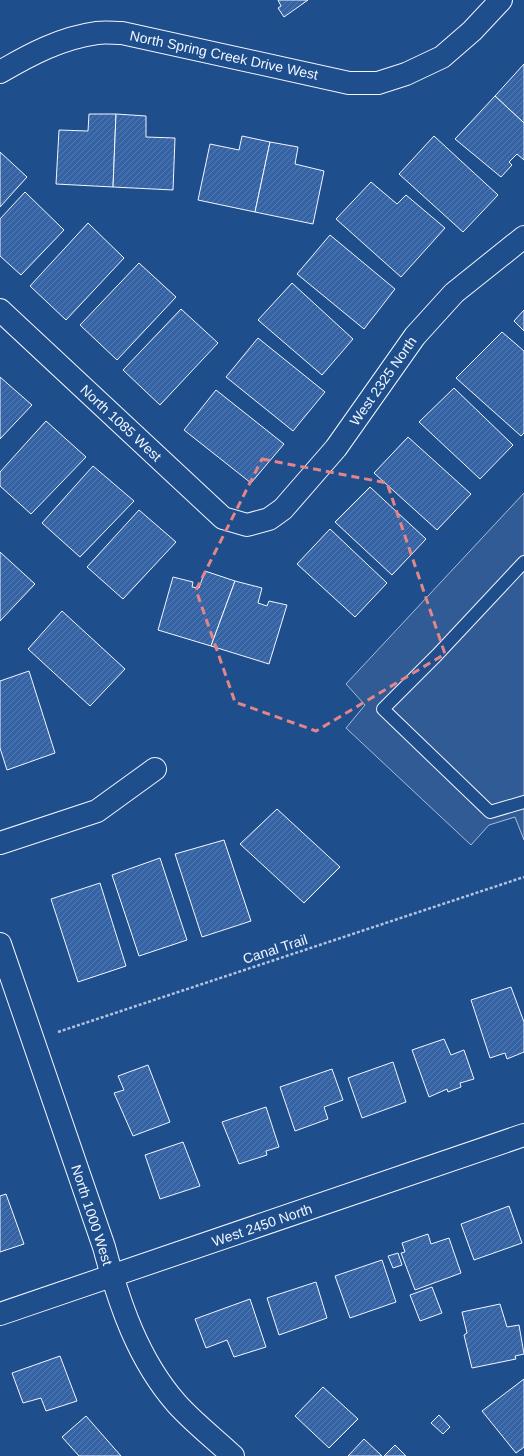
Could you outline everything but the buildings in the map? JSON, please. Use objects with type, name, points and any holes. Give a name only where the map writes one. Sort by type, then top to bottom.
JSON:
[{"type":"street","name":"North Spring Creek Drive West","points":[[0,72],[36,51],[68,39],[98,33],[122,33],[349,83],[378,83],[406,74],[442,57],[472,32],[501,0]]},
{"type":"street","name":"West 2325 North","points":[[247,525],[269,519],[283,509],[336,448],[415,336],[454,293],[524,237]]},
{"type":"street","name":"North 1085 West","points":[[0,310],[223,518],[247,525]]},
{"type":"street","points":[[0,843],[96,811],[155,769]]},
{"type":"street","name":"North 1000 West","points":[[0,944],[104,1247],[122,1307],[140,1351],[159,1382],[178,1405],[234,1456]]},
{"type":"street","name":"West 2450 North","points":[[0,1314],[524,1135]]},
{"type":"lane","points":[[524,562],[437,655],[383,709],[490,812],[524,802]]},
{"type":"path","name":"Canal Trail","points":[[32,1040],[524,876]]},
{"type":"highlighted area","points":[[262,459],[387,483],[445,654],[316,731],[235,702],[196,590]]},
{"type":"shaded area","points":[[524,493],[524,840],[515,817],[489,825],[471,845],[346,728],[365,705],[346,684]]}]
